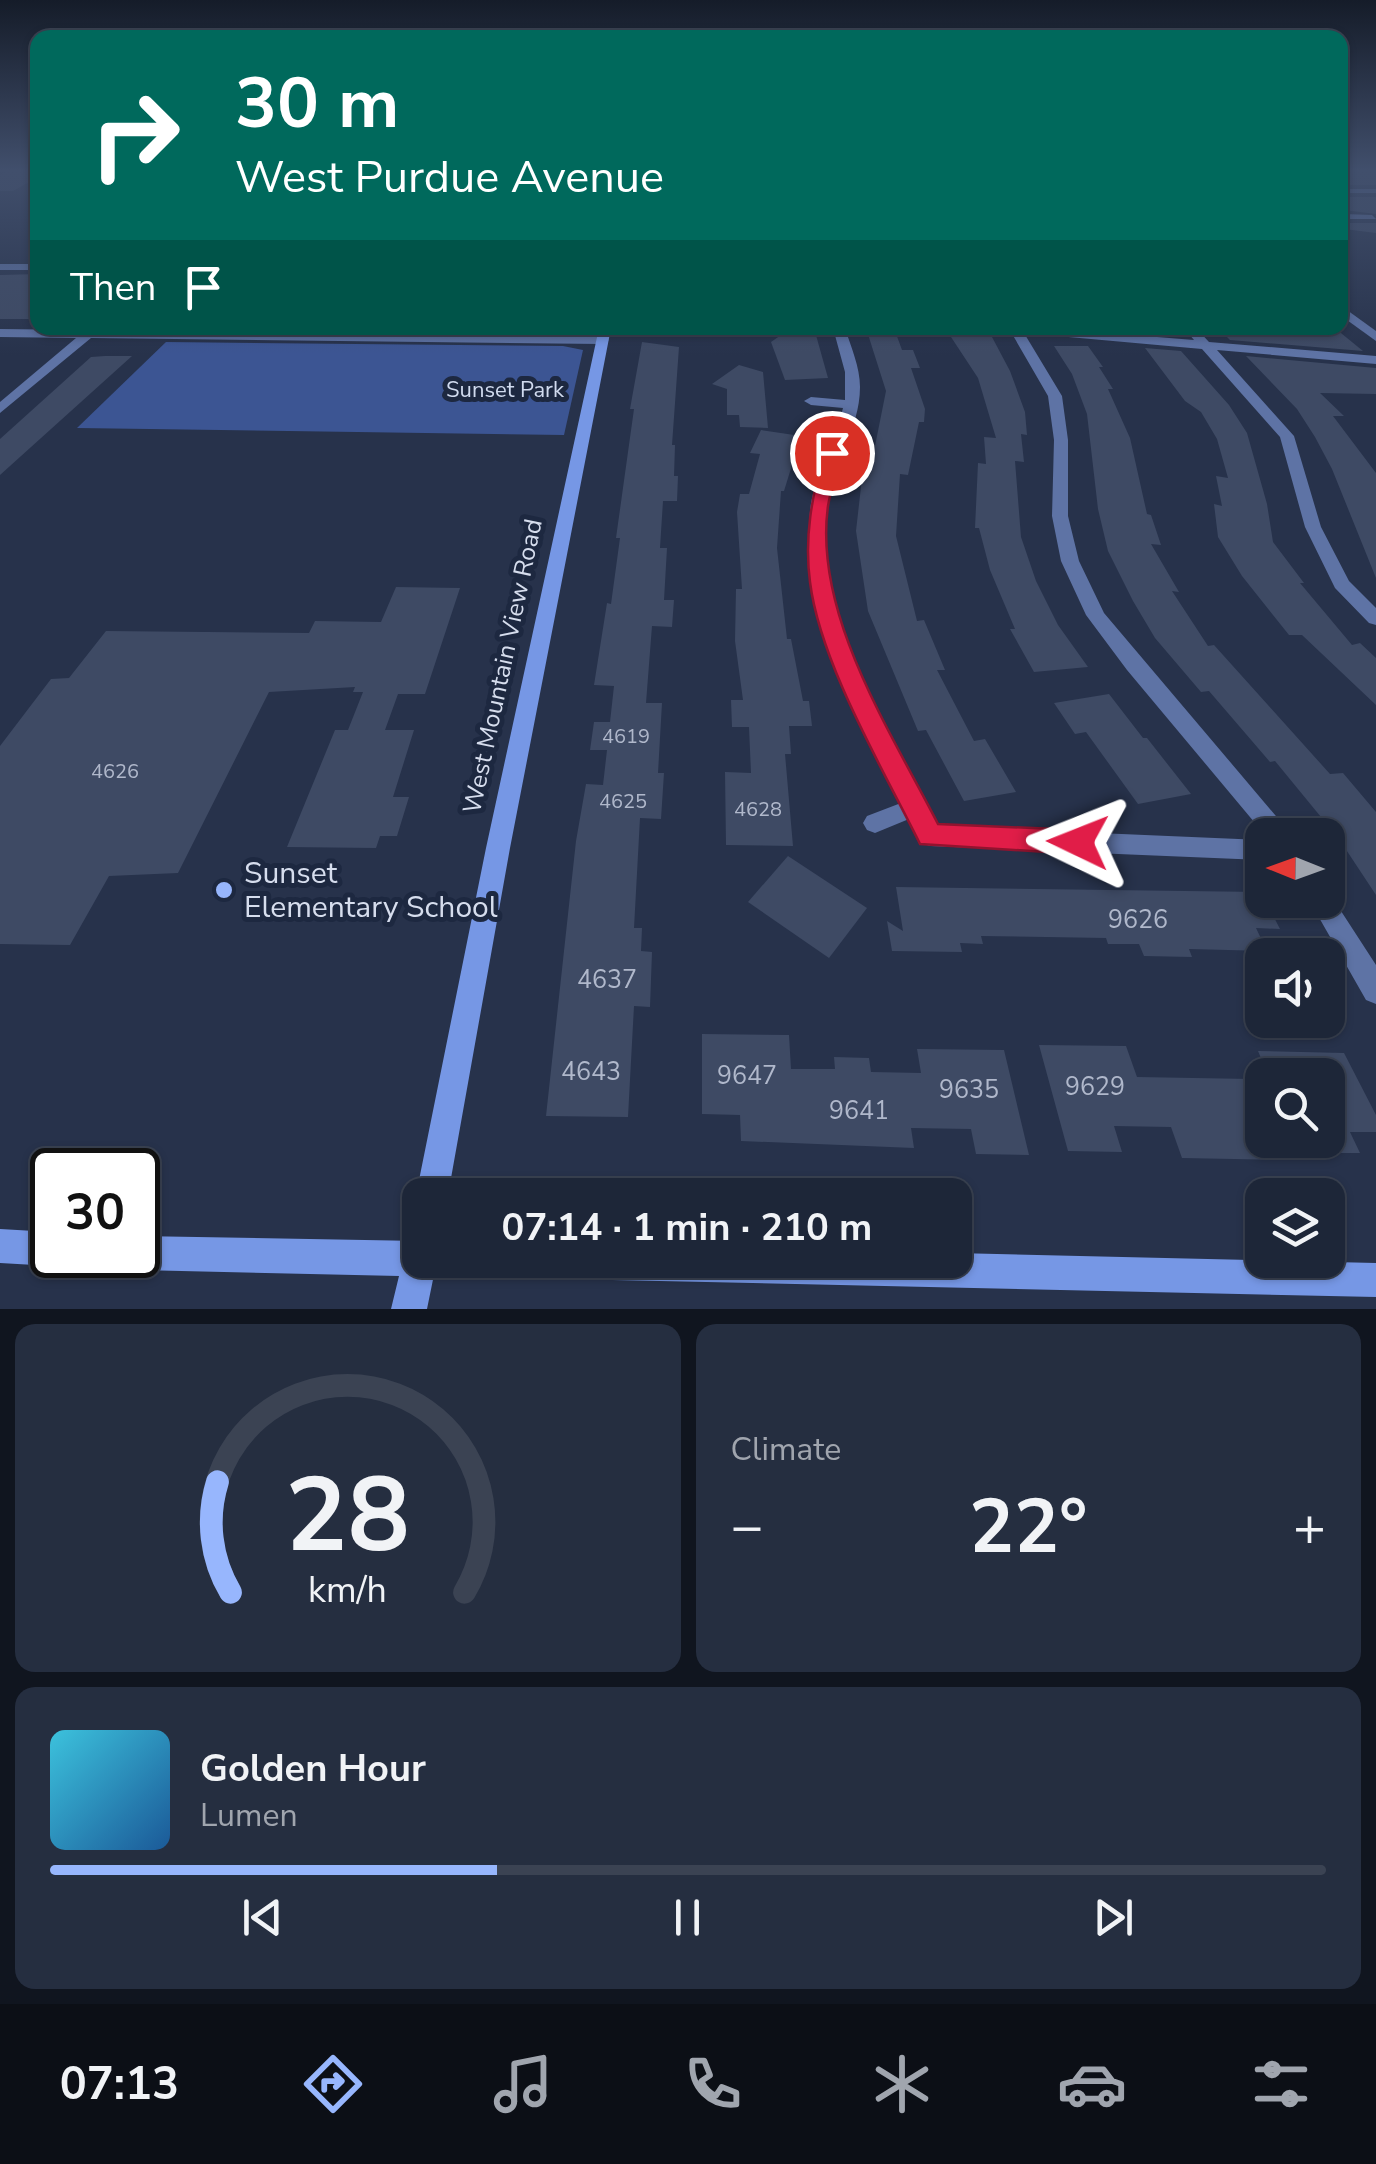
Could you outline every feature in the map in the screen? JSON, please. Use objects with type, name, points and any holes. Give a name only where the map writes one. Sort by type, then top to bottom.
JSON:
[{"type":"street","points":[[0,267],[30,267]]},
{"type":"street","points":[[1348,315],[1376,337]]},
{"type":"street","points":[[0,333],[30,333]]},
{"type":"street","points":[[0,409],[87,335]]},
{"type":"street","name":"West Mountain View Road","points":[[435,1178],[498,848],[604,335]]},
{"type":"street","points":[[841,335],[851,371],[851,405],[824,479],[818,508],[820,583],[844,664],[930,836],[1245,849]]},
{"type":"street","points":[[1019,335],[1055,396],[1061,440],[1060,516],[1070,561],[1096,615],[1265,818]]},
{"type":"street","points":[[1086,335],[1376,360]]},
{"type":"street","points":[[1197,335],[1287,436],[1312,527],[1341,584],[1376,619]]},
{"type":"street","points":[[811,401],[851,405]]},
{"type":"street","points":[[875,823],[915,808]]},
{"type":"street","points":[[1333,918],[1376,992]]},
{"type":"street","points":[[0,1246],[30,1248]]},
{"type":"street","points":[[160,1253],[402,1258]]},
{"type":"street","points":[[972,1271],[1376,1280]]},
{"type":"street","points":[[410,1309],[416,1278]]},
{"type":"green space","name":"Sunset Park","points":[[166,342],[563,346],[583,350],[564,435],[77,428]]},
{"type":"building","points":[[30,274],[30,319],[0,319],[0,275]]},
{"type":"building","points":[[781,335],[816,335],[828,378],[785,380],[771,342]]},
{"type":"building","points":[[868,335],[897,335],[902,350],[913,350],[920,368],[911,368],[925,409],[924,422],[919,422],[908,475],[900,474],[896,536],[917,621],[924,620],[945,670],[937,670],[974,741],[985,739],[1016,792],[964,801],[926,730],[918,731],[868,611],[856,531],[862,478],[868,455],[873,456],[886,391]]},
{"type":"building","points":[[1225,335],[1343,335],[1363,351],[1230,340]]},
{"type":"building","points":[[951,337],[992,337],[1010,371],[1025,412],[1027,435],[1021,434],[1024,462],[1015,461],[1021,537],[1036,581],[1058,625],[1088,667],[1034,672],[1010,629],[1015,629],[990,570],[979,528],[975,528],[978,463],[986,464],[984,437],[996,438],[978,378]]},
{"type":"building","points":[[642,342],[679,347],[672,445],[674,476],[678,476],[677,501],[663,501],[660,548],[667,548],[664,600],[674,600],[672,627],[652,626],[646,703],[662,703],[658,773],[664,773],[661,819],[640,818],[634,928],[642,928],[641,951],[652,952],[650,1007],[634,1006],[628,1117],[546,1116],[576,841],[586,784],[603,785],[607,750],[590,750],[594,722],[610,722],[614,686],[594,685],[607,603],[611,604],[634,409],[630,409]]},
{"type":"building","points":[[1054,346],[1088,346],[1103,367],[1099,367],[1113,389],[1108,389],[1130,438],[1147,514],[1151,515],[1161,545],[1151,544],[1179,592],[1172,591],[1208,646],[1214,645],[1330,774],[1343,773],[1376,812],[1376,895],[1345,848],[1345,818],[1322,818],[1209,691],[1201,692],[1155,638],[1133,601],[1108,551],[1098,509],[1087,414],[1072,374]]},
{"type":"building","points":[[1145,348],[1181,351],[1229,405],[1247,433],[1273,542],[1304,583],[1300,583],[1352,645],[1360,643],[1376,658],[1376,705],[1302,635],[1289,635],[1242,576],[1218,537],[1214,504],[1222,506],[1216,476],[1228,478],[1217,439],[1201,412],[1185,401]]},
{"type":"building","points":[[132,356],[0,475],[0,439],[91,357]]},
{"type":"building","points":[[1246,356],[1376,368],[1376,394],[1320,393],[1344,416],[1333,416],[1376,473],[1376,578],[1315,437],[1297,409]]},
{"type":"building","points":[[739,365],[763,372],[768,428],[740,427],[739,415],[727,415],[727,389],[712,384]]},
{"type":"building","points":[[761,430],[801,436],[781,491],[777,548],[787,639],[791,639],[803,701],[809,701],[812,726],[789,726],[791,754],[785,754],[793,846],[726,845],[725,772],[751,773],[749,727],[732,727],[731,700],[743,700],[735,641],[736,589],[742,589],[737,512],[740,494],[749,494],[760,454],[750,453]]},
{"type":"building","points":[[396,587],[460,588],[425,694],[398,694],[385,730],[414,730],[393,797],[409,797],[397,836],[380,836],[376,848],[287,847],[335,730],[348,730],[363,692],[353,692],[355,687],[269,692],[178,873],[109,876],[70,945],[0,944],[0,746],[51,679],[69,678],[106,631],[309,633],[315,621],[381,622]]},
{"type":"building","points":[[1109,694],[1191,794],[1138,804],[1086,732],[1075,734],[1054,703]]},
{"type":"building","points":[[788,856],[867,908],[829,958],[748,902]]},
{"type":"building","points":[[896,887],[1245,892],[1245,918],[1274,918],[1280,929],[1256,928],[1261,938],[1245,938],[1245,950],[1189,949],[1192,957],[1144,956],[1139,944],[1108,944],[1106,938],[981,936],[983,944],[960,943],[962,952],[892,951],[887,921],[903,931]]},
{"type":"building","points":[[702,1034],[789,1035],[791,1069],[835,1069],[834,1057],[869,1058],[871,1072],[921,1073],[917,1049],[1004,1050],[1029,1155],[976,1154],[971,1129],[911,1128],[914,1148],[741,1141],[740,1115],[702,1114]]},
{"type":"building","points":[[1039,1045],[1126,1046],[1137,1077],[1245,1079],[1245,1158],[1285,1160],[1182,1158],[1171,1127],[1114,1126],[1122,1152],[1068,1151]]},
{"type":"building","points":[[1258,1051],[1344,1053],[1376,1115],[1376,1132],[1350,1132],[1360,1153],[1345,1153],[1345,1058],[1261,1058]]},
{"type":"place","name":"Sunset Elementary School","points":[[224,890]]},
{"type":"route","points":[[832,453],[818,508],[820,583],[844,664],[930,836],[1078,842]]}]
